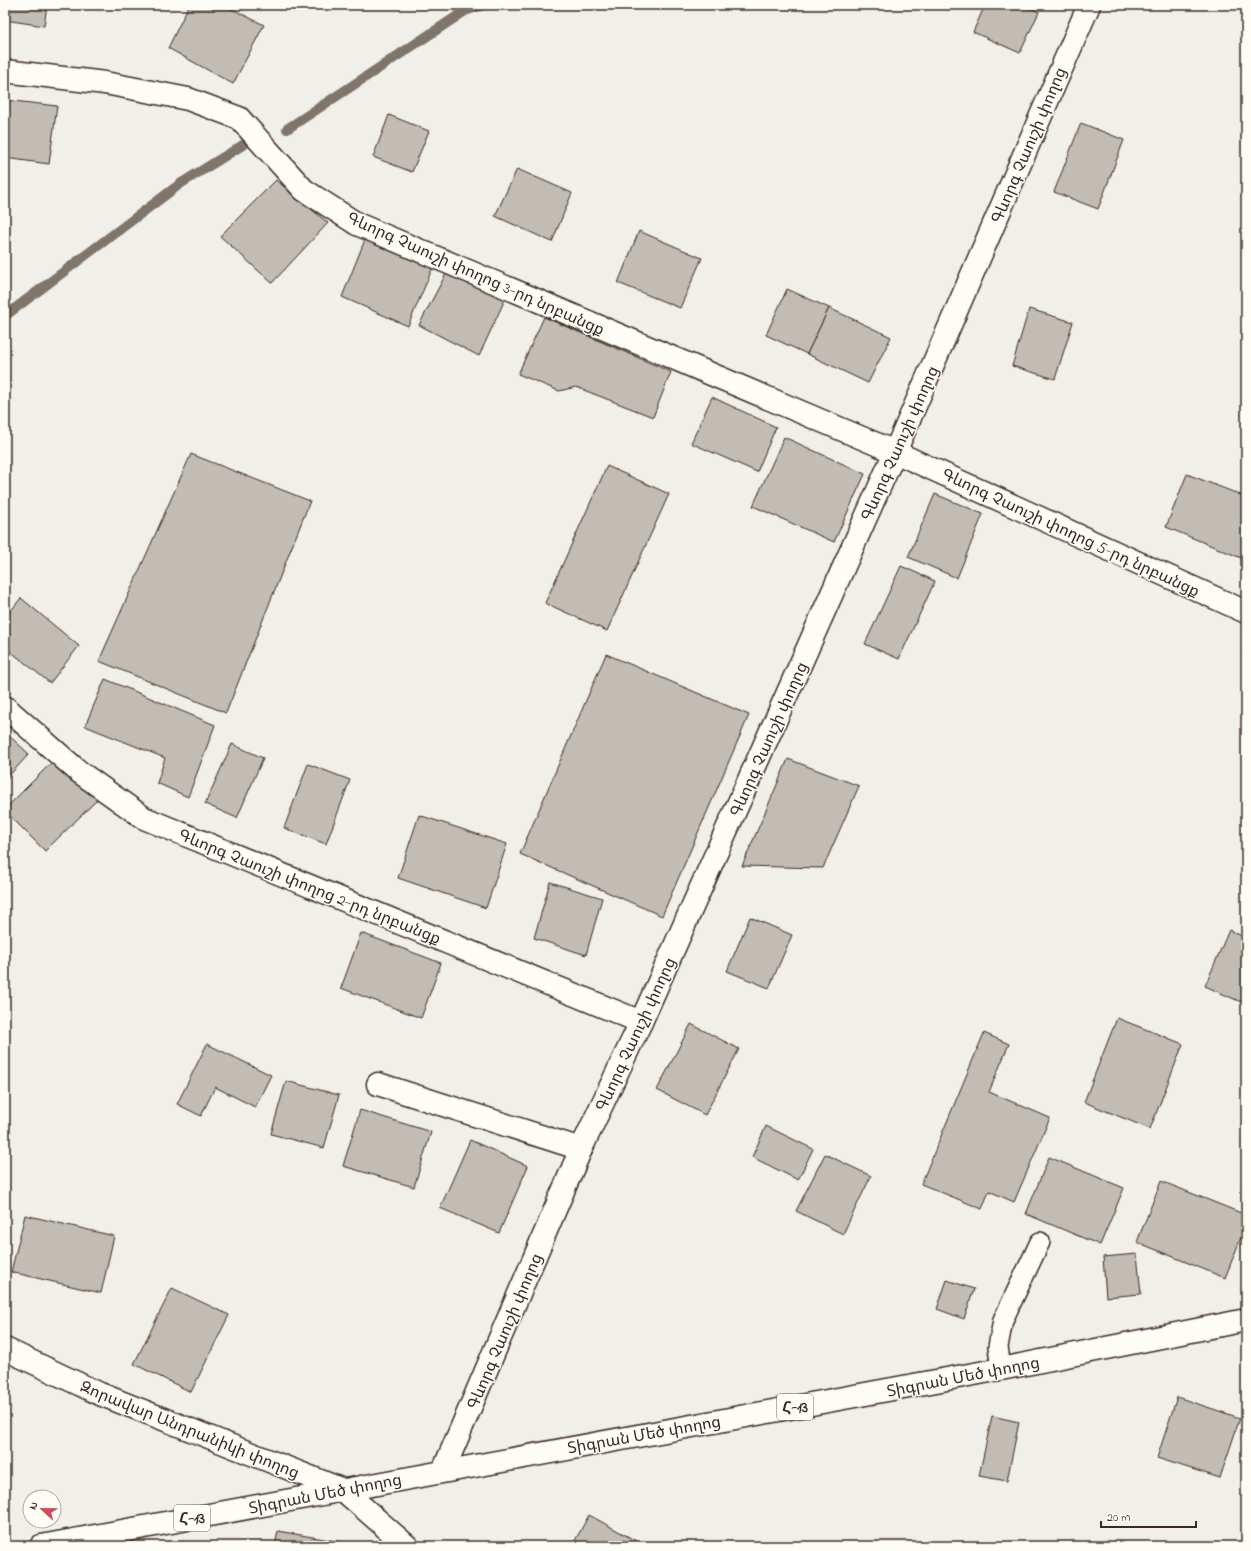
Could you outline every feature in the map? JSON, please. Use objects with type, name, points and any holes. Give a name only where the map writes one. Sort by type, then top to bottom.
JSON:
[{"type":"main road","name":"Գևորգ Չաուշի փողոց","points":[[443,1471],[581,1149],[641,1022],[895,452],[1089,5]]},
{"type":"main road","name":"Գևորգ Չաուշի փողոց 3-րդ նրբանցք","points":[[5,71],[105,83],[188,99],[239,118],[304,190],[357,224],[895,452]]},
{"type":"main road","name":"Գևորգ Չաուշի փողոց 5-րդ նրբանցք","points":[[895,452],[1246,612]]},
{"type":"main road","name":"Գևորգ Չաուշի փողոց 2-րդ նրբանցք","points":[[5,707],[78,771],[144,818],[641,1022]]},
{"type":"main road","points":[[378,1084],[581,1149]]},
{"type":"main road","name":"Տիգրան Մեծ փողոց","points":[[41,1546],[1001,1369],[1246,1320]]},
{"type":"main road","name":"Զորավար Անդրանիկի փողոց","points":[[5,1349],[100,1394],[343,1490],[407,1546]]},
{"type":"lane","points":[[1001,1369],[998,1347],[1003,1320],[1040,1242]]},
{"type":"building","points":[[5,5],[47,5],[44,26],[5,20]]},
{"type":"building","points":[[189,5],[224,5],[264,25],[233,84],[168,48]]},
{"type":"building","points":[[985,5],[1024,5],[1039,12],[1020,53],[973,32]]},
{"type":"building","points":[[5,100],[57,106],[49,164],[5,158]]},
{"type":"building","points":[[389,115],[429,131],[412,172],[373,157]]},
{"type":"building","points":[[1081,123],[1124,140],[1098,209],[1054,192]]},
{"type":"building","points":[[517,169],[572,193],[552,242],[495,216]]},
{"type":"building","points":[[276,180],[328,223],[272,283],[220,236]]},
{"type":"building","points":[[639,231],[702,258],[680,308],[618,283]]},
{"type":"building","points":[[366,237],[433,267],[408,326],[342,297]]},
{"type":"building","points":[[449,268],[507,295],[479,356],[419,325]]},
{"type":"building","points":[[787,289],[829,308],[807,354],[766,335]]},
{"type":"building","points":[[829,308],[891,337],[868,383],[807,354]]},
{"type":"building","points":[[1029,309],[1073,322],[1055,379],[1012,366]]},
{"type":"building","points":[[544,317],[671,372],[653,417],[576,387],[559,391],[518,374]]},
{"type":"building","points":[[712,397],[776,427],[757,472],[691,443]]},
{"type":"building","points":[[784,437],[865,474],[834,542],[753,506]]},
{"type":"building","points":[[191,454],[310,501],[226,713],[99,661]]},
{"type":"building","points":[[607,466],[669,494],[607,631],[545,603]]},
{"type":"building","points":[[1187,474],[1246,497],[1246,560],[1166,527]]},
{"type":"building","points":[[935,494],[983,514],[957,578],[908,557]]},
{"type":"building","points":[[901,566],[935,581],[899,659],[865,644]]},
{"type":"building","points":[[21,598],[79,646],[50,683],[5,647],[5,618]]},
{"type":"building","points":[[606,654],[749,715],[662,916],[520,854]]},
{"type":"building","points":[[105,679],[215,725],[188,797],[157,783],[165,758],[85,726]]},
{"type":"building","points":[[5,732],[29,754],[5,780]]},
{"type":"building","points":[[232,744],[263,758],[237,818],[205,804]]},
{"type":"building","points":[[57,757],[99,798],[45,851],[5,811],[5,809]]},
{"type":"building","points":[[788,759],[859,786],[823,868],[742,866]]},
{"type":"building","points":[[308,764],[350,780],[326,844],[284,828]]},
{"type":"building","points":[[419,815],[507,844],[486,908],[398,878]]},
{"type":"building","points":[[550,882],[602,898],[586,955],[534,938]]},
{"type":"building","points":[[750,917],[792,935],[769,988],[727,971]]},
{"type":"building","points":[[1229,930],[1246,938],[1246,990],[1241,1002],[1205,986]]},
{"type":"building","points":[[361,933],[441,963],[421,1018],[341,988]]},
{"type":"building","points":[[1117,1018],[1183,1044],[1150,1129],[1084,1102]]},
{"type":"building","points":[[691,1024],[739,1049],[705,1115],[657,1090]]},
{"type":"building","points":[[984,1033],[1009,1044],[989,1092],[1050,1118],[1014,1202],[989,1191],[982,1209],[921,1184]]},
{"type":"building","points":[[207,1044],[271,1075],[255,1107],[215,1087],[201,1116],[177,1104]]},
{"type":"building","points":[[286,1081],[339,1095],[324,1148],[271,1134]]},
{"type":"building","points":[[360,1110],[431,1132],[414,1187],[343,1166]]},
{"type":"building","points":[[766,1126],[813,1149],[798,1180],[752,1157]]},
{"type":"building","points":[[470,1140],[528,1166],[499,1233],[440,1208]]},
{"type":"building","points":[[825,1154],[871,1176],[843,1234],[796,1211]]},
{"type":"building","points":[[1049,1157],[1124,1188],[1100,1245],[1026,1214]]},
{"type":"building","points":[[1161,1181],[1246,1215],[1246,1225],[1225,1278],[1137,1242]]},
{"type":"building","points":[[25,1215],[114,1236],[101,1293],[11,1272]]},
{"type":"building","points":[[1137,1254],[1141,1294],[1106,1297],[1103,1257]]},
{"type":"building","points":[[947,1280],[974,1289],[964,1319],[937,1309]]},
{"type":"building","points":[[172,1288],[229,1315],[191,1392],[134,1364]]},
{"type":"building","points":[[1177,1397],[1240,1418],[1220,1478],[1157,1458]]},
{"type":"building","points":[[992,1416],[1019,1422],[1007,1481],[979,1476]]},
{"type":"building","points":[[589,1515],[640,1543],[639,1546],[572,1546]]},
{"type":"building","points":[[278,1531],[347,1543],[346,1546],[275,1546]]},
{"type":"waterway","points":[[287,129],[465,11],[483,5]]},
{"type":"waterway","points":[[5,316],[180,184],[246,143]]}]
